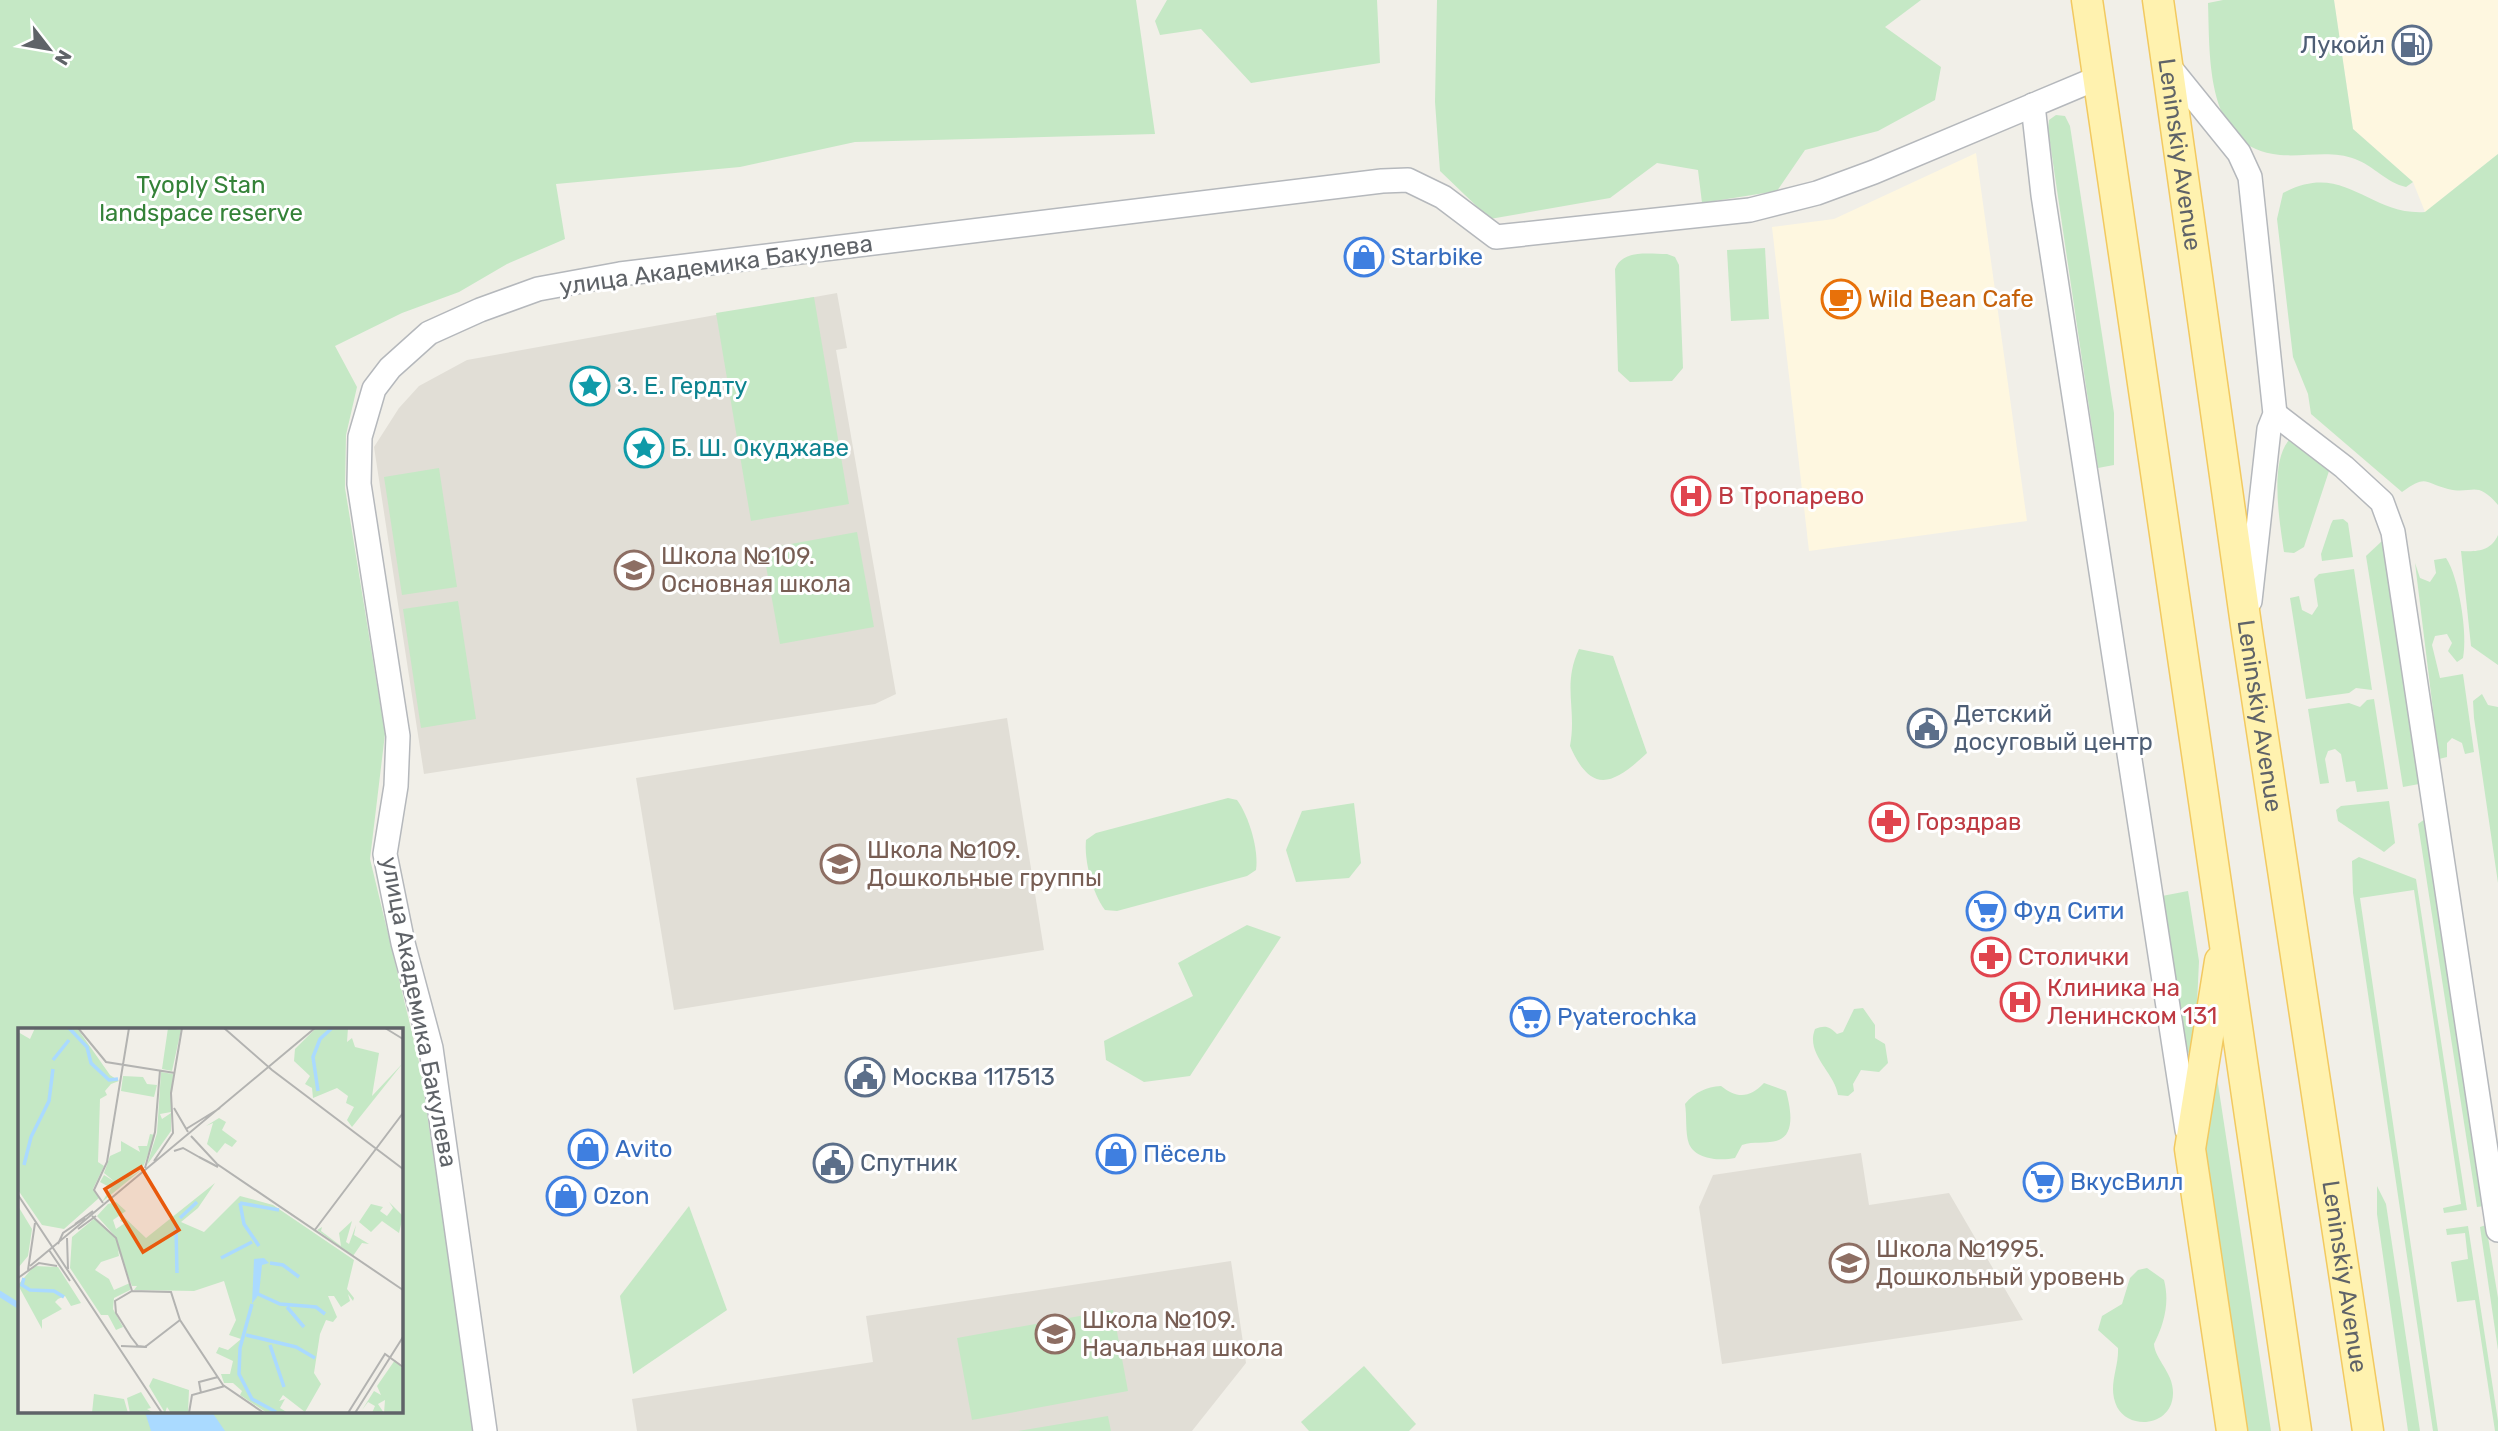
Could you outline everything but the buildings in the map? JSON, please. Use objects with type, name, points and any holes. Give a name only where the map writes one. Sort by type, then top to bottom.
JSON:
[{"type":"main road","points":[[2087,0],[2296,1431]]},
{"type":"main road","name":"Leninskiy Avenue","points":[[2158,0],[2247,632],[2368,1431]]},
{"type":"main road","points":[[2224,932],[2190,1149],[2232,1431]]},
{"type":"street","points":[[2168,64],[2239,153],[2250,177],[2275,414],[2269,429],[2247,632]]},
{"type":"street","name":"улица Академика Бакулева","points":[[485,1431],[432,1048],[403,943],[385,854],[396,786],[398,736],[359,484],[360,437],[374,388],[390,369],[429,333],[538,289],[620,274],[1382,181],[1408,180],[1443,197],[1496,237],[1750,210],[1817,193],[1874,173],[2099,77]]},
{"type":"street","points":[[2034,105],[2043,195],[2190,1149]]},
{"type":"street","points":[[2275,414],[2344,467],[2382,502],[2393,532],[2498,1230]]},
{"type":"shaded area","points":[[2334,0],[2498,0],[2498,154],[2425,212],[2413,182],[2353,129]]},
{"type":"shaded area","points":[[1976,153],[2027,521],[1809,551],[1772,227],[1834,219]]},
{"type":"shaded area","name":"Школа №109. Основная школа","points":[[837,293],[847,348],[836,350],[896,694],[875,704],[424,774],[374,447],[399,408],[419,386],[467,360]]},
{"type":"shaded area","name":"Школа №109. Дошкольные группы","points":[[1007,718],[1044,950],[674,1010],[636,778]]},
{"type":"shaded area","name":"Школа №1995. Дошкольный уровень","points":[[1861,1153],[1869,1205],[1949,1193],[2023,1320],[1722,1364],[1699,1207],[1713,1175]]},
{"type":"shaded area","name":"Школа №109. Начальная школа","points":[[1231,1261],[1246,1363],[1192,1431],[637,1431],[632,1399],[873,1362],[866,1316]]},
{"type":"green space","name":"Tyoply Stan landspace reserve","points":[[0,0],[1136,0],[1155,134],[855,142],[740,167],[556,184],[565,239],[507,264],[459,292],[402,313],[335,346],[357,387],[346,435],[345,488],[385,734],[370,859],[420,1066],[474,1431],[0,1431]]},
{"type":"green space","points":[[1167,0],[1377,0],[1380,63],[1251,83],[1201,29],[1160,35],[1155,21]]},
{"type":"green space","points":[[1437,0],[1921,0],[1885,27],[1941,67],[1935,100],[1878,131],[1805,150],[1777,191],[1702,203],[1698,170],[1657,163],[1610,198],[1490,219],[1440,171],[1435,102]]},
{"type":"green space","points":[[2223,0],[2334,0],[2353,129],[2413,182],[2406,187],[2399,185],[2362,162],[2346,156],[2280,155],[2255,149],[2237,136],[2225,119],[2212,74],[2208,3]]},
{"type":"green space","points":[[2056,115],[2065,116],[2070,126],[2114,413],[2114,465],[2098,468],[2048,129],[2049,120]]},
{"type":"green space","points":[[2498,154],[2498,505],[2479,490],[2448,489],[2425,482],[2417,483],[2402,492],[2311,414],[2308,394],[2293,357],[2277,219],[2283,193],[2305,185],[2323,183],[2340,186],[2387,206],[2405,211],[2425,212]]},
{"type":"green space","points":[[1765,248],[1769,319],[1731,321],[1727,250]]},
{"type":"green space","points":[[1667,254],[1675,257],[1679,265],[1683,368],[1672,381],[1630,382],[1618,371],[1615,269],[1630,255]]},
{"type":"green space","points":[[814,297],[849,504],[751,521],[716,313]]},
{"type":"green space","points":[[2289,440],[2329,471],[2304,547],[2294,553],[2284,552],[2278,494],[2279,463]]},
{"type":"green space","points":[[439,468],[457,587],[402,595],[384,477]]},
{"type":"green space","points":[[2343,519],[2348,523],[2353,557],[2322,561],[2321,554],[2333,520]]},
{"type":"green space","points":[[857,532],[874,627],[780,644],[763,549]]},
{"type":"green space","points":[[2498,535],[2498,665],[2471,646],[2461,551],[2483,549],[2492,544]]},
{"type":"green space","points":[[2382,541],[2419,784],[2403,787],[2366,556]]},
{"type":"green space","points":[[2446,558],[2455,578],[2461,606],[2463,658],[2457,662],[2448,651],[2452,643],[2447,634],[2435,636],[2432,645],[2440,678],[2463,674],[2474,752],[2465,754],[2462,743],[2452,738],[2447,743],[2447,757],[2439,759],[2415,563],[2420,578],[2430,582],[2436,573],[2434,560]]},
{"type":"green space","points":[[2354,569],[2372,690],[2356,688],[2349,693],[2306,699],[2290,598],[2299,596],[2302,610],[2312,615],[2318,606],[2314,579],[2319,574]]},
{"type":"green space","points":[[458,601],[476,719],[421,728],[403,609]]},
{"type":"green space","points":[[1579,649],[1613,656],[1647,753],[1614,778],[1604,780],[1587,773],[1570,746],[1571,674]]},
{"type":"green space","points":[[2482,694],[2488,705],[2498,707],[2498,883],[2474,718],[2473,701]]},
{"type":"green space","points":[[2374,699],[2388,789],[2357,792],[2355,781],[2346,782],[2341,754],[2335,749],[2328,751],[2325,759],[2329,783],[2320,784],[2308,709],[2349,703],[2360,707],[2367,700]]},
{"type":"green space","points":[[1228,798],[1237,800],[1249,824],[1256,853],[1256,870],[1247,876],[1117,911],[1105,910],[1096,895],[1090,876],[1086,840],[1096,833]]},
{"type":"green space","points":[[2389,801],[2395,843],[2384,852],[2338,821],[2336,810],[2341,806]]},
{"type":"green space","points":[[1354,803],[1361,863],[1349,878],[1296,882],[1286,850],[1302,811]]},
{"type":"green space","points":[[2425,819],[2484,1206],[2477,1207],[2418,824]]},
{"type":"green space","points":[[2359,857],[2416,879],[2467,1210],[2444,1213],[2443,1208],[2461,1204],[2414,890],[2360,898],[2438,1431],[2433,1431],[2353,893],[2352,861]]},
{"type":"green space","points":[[2188,891],[2199,961],[2195,1048],[2188,1053],[2184,1050],[2162,896]]},
{"type":"green space","points":[[1247,925],[1281,937],[1190,1076],[1144,1082],[1106,1060],[1104,1041],[1193,996],[1178,963]]},
{"type":"green space","points":[[1863,1008],[1875,1025],[1875,1038],[1885,1044],[1888,1063],[1879,1072],[1861,1070],[1853,1084],[1854,1091],[1848,1096],[1838,1095],[1814,1047],[1815,1029],[1824,1027],[1837,1034],[1843,1032],[1854,1009]]},
{"type":"green space","points":[[2216,1071],[2271,1431],[2241,1431],[2201,1162]]},
{"type":"green space","points":[[1764,1083],[1786,1091],[1790,1120],[1783,1138],[1742,1145],[1735,1158],[1729,1159],[1709,1158],[1692,1149],[1689,1144],[1685,1104],[1693,1096],[1721,1086],[1732,1093],[1743,1095],[1754,1092]]},
{"type":"green space","points":[[2377,1186],[2386,1204],[2420,1431],[2408,1431],[2377,1214]]},
{"type":"green space","points":[[689,1206],[727,1310],[633,1374],[620,1296]]},
{"type":"green space","points":[[2486,1225],[2498,1298],[2498,1350],[2480,1227]]},
{"type":"green space","points":[[2468,1226],[2498,1431],[2495,1431],[2475,1300],[2457,1302],[2451,1262],[2468,1259],[2465,1233],[2447,1235],[2446,1229]]},
{"type":"green space","points":[[2147,1268],[2164,1280],[2165,1313],[2154,1344],[2171,1380],[2173,1394],[2166,1413],[2150,1422],[2140,1422],[2123,1415],[2117,1407],[2113,1385],[2118,1348],[2098,1330],[2102,1316],[2122,1304],[2130,1278],[2138,1270]]},
{"type":"green space","points":[[1113,1310],[1128,1391],[972,1420],[957,1338]]},
{"type":"green space","points":[[1364,1366],[1416,1424],[1409,1431],[1309,1431],[1301,1422]]},
{"type":"green space","points":[[1108,1416],[1111,1431],[1018,1431]]},
{"type":"water","points":[[146,1414],[213,1414],[225,1431],[151,1431]]},
{"type":"waterway","points":[[0,1294],[18,1305]]},
{"type":"place","name":"Лукойл","points":[[2412,45]]},
{"type":"place","name":"Starbike","points":[[1364,257]]},
{"type":"place","name":"Wild Bean Cafe","points":[[1841,299]]},
{"type":"place","name":"З. Е. Гердту","points":[[590,386]]},
{"type":"place","name":"Б. Ш. Окуджаве","points":[[644,448]]},
{"type":"place","name":"В Тропарево","points":[[1691,496]]},
{"type":"place","name":"Школа №109. Основная школа","points":[[634,570]]},
{"type":"place","name":"Детский досуговый центр","points":[[1927,728]]},
{"type":"place","name":"Горздрав","points":[[1889,822]]},
{"type":"place","name":"Школа №109. Дошкольные группы","points":[[840,864]]},
{"type":"place","name":"Фуд Сити","points":[[1986,911]]},
{"type":"place","name":"Столички","points":[[1991,957]]},
{"type":"place","name":"Клиника на Ленинском 131","points":[[2020,1002]]},
{"type":"place","name":"Pyaterochka","points":[[1530,1017]]},
{"type":"place","name":"Москва 117513","points":[[865,1077]]},
{"type":"place","name":"Avito","points":[[588,1149]]},
{"type":"place","name":"Пёсель","points":[[1116,1154]]},
{"type":"place","name":"Спутник","points":[[833,1163]]},
{"type":"place","name":"ВкусВилл","points":[[2043,1182]]},
{"type":"place","name":"Ozon","points":[[566,1196]]},
{"type":"place","name":"Школа №1995. Дошкольный уровень","points":[[1849,1263]]},
{"type":"place","name":"Школа №109. Начальная школа","points":[[1055,1334]]}]
